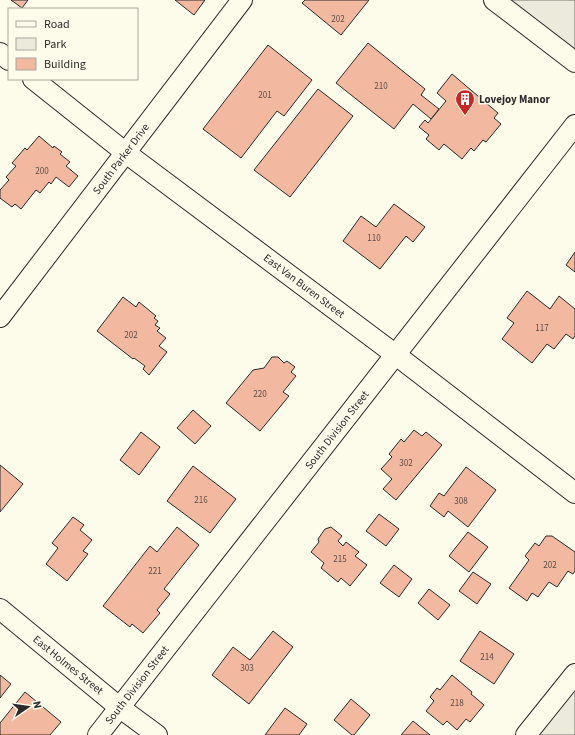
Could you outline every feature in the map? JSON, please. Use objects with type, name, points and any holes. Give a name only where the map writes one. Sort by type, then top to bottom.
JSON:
[{"type":"street","name":"South Parker Drive","points":[[0,317],[242,0]]},
{"type":"street","points":[[494,0],[575,62]]},
{"type":"street","points":[[0,53],[8,59]]},
{"type":"street","name":"East Van Buren Street","points":[[33,80],[126,153],[396,355],[575,493]]},
{"type":"street","name":"South Division Street","points":[[98,735],[575,125]]},
{"type":"street","name":"East Holmes Street","points":[[0,609],[156,735]]},
{"type":"street","points":[[526,735],[575,674]]},
{"type":"green space","points":[[494,0],[575,0],[575,62]]},
{"type":"green space","points":[[575,674],[575,735],[526,735]]},
{"type":"building","points":[[11,0],[28,0],[22,8]]},
{"type":"building","points":[[175,0],[205,0],[194,15]]},
{"type":"building","points":[[305,0],[369,0],[341,35],[302,3]]},
{"type":"building","points":[[368,43],[425,89],[421,95],[439,109],[431,119],[413,104],[394,129],[336,83]]},
{"type":"building","points":[[268,45],[312,80],[284,116],[277,111],[241,158],[203,129]]},
{"type":"building","name":"Lovejoy Manor","points":[[452,74],[498,113],[494,118],[501,124],[486,142],[483,140],[474,151],[471,148],[462,159],[444,144],[439,150],[426,139],[429,135],[419,127],[425,120],[428,123],[446,101],[437,93]]},
{"type":"building","points":[[318,89],[353,116],[290,197],[254,170]]},
{"type":"building","points":[[39,136],[53,148],[54,146],[62,152],[60,154],[70,162],[66,166],[78,176],[69,187],[56,177],[51,184],[49,182],[40,193],[36,190],[21,209],[15,204],[12,207],[0,198],[0,190],[9,180],[6,177],[16,166],[12,163],[25,148],[27,150]]},
{"type":"building","points":[[394,204],[425,227],[413,242],[406,236],[380,269],[343,241],[361,216],[376,227]]},
{"type":"building","points":[[575,252],[575,272],[566,265]]},
{"type":"building","points":[[527,291],[550,309],[559,296],[575,309],[575,336],[573,339],[566,334],[554,349],[547,344],[532,363],[502,339],[514,323],[507,318]]},
{"type":"building","points":[[123,297],[136,307],[139,302],[156,316],[154,318],[158,321],[155,325],[160,328],[157,331],[166,338],[159,346],[167,352],[149,375],[143,369],[145,366],[134,358],[133,359],[97,331]]},
{"type":"building","points":[[272,357],[278,357],[284,363],[287,361],[295,367],[291,372],[296,376],[283,392],[289,396],[260,431],[226,403],[253,370],[264,368]]},
{"type":"building","points":[[193,410],[211,426],[195,444],[177,428]]},
{"type":"building","points":[[414,430],[422,436],[426,432],[442,445],[396,500],[383,489],[392,479],[381,469],[392,457],[389,454],[401,439],[404,442]]},
{"type":"building","points":[[141,432],[160,447],[139,475],[120,460]]},
{"type":"building","points":[[0,465],[23,484],[0,512]]},
{"type":"building","points":[[193,466],[236,499],[210,533],[167,501]]},
{"type":"building","points":[[466,467],[496,490],[468,527],[448,511],[444,517],[430,506],[439,493],[444,496]]},
{"type":"building","points":[[379,514],[399,529],[386,546],[366,531]]},
{"type":"building","points":[[73,517],[84,525],[80,530],[92,540],[83,551],[88,554],[67,581],[46,564],[58,548],[52,543]]},
{"type":"building","points":[[177,527],[199,545],[164,589],[170,594],[157,610],[160,613],[143,633],[132,624],[130,627],[103,606],[150,546],[157,552]]},
{"type":"building","points":[[331,527],[342,536],[338,541],[343,546],[346,542],[359,552],[355,556],[367,565],[350,586],[341,578],[338,582],[321,568],[324,563],[311,552],[319,542],[318,539],[325,529]]},
{"type":"building","points":[[468,532],[488,547],[469,572],[449,556]]},
{"type":"building","points":[[546,536],[552,536],[575,552],[575,571],[573,574],[568,571],[557,587],[549,582],[538,597],[532,593],[527,601],[509,588],[529,560],[525,556],[535,543],[539,546]]},
{"type":"building","points":[[394,565],[412,579],[399,597],[380,583]]},
{"type":"building","points":[[473,572],[491,584],[477,604],[459,591]]},
{"type":"building","points":[[429,589],[450,605],[438,620],[418,603]]},
{"type":"building","points":[[273,631],[293,647],[249,704],[212,675],[233,647],[250,660]]},
{"type":"building","points":[[480,631],[514,654],[494,684],[460,661]]},
{"type":"building","points":[[0,675],[11,684],[0,698]]},
{"type":"building","points":[[452,675],[472,692],[471,694],[484,705],[470,722],[466,719],[457,730],[447,721],[443,725],[426,711],[434,701],[430,697],[437,688],[440,690]]},
{"type":"building","points":[[25,692],[61,722],[50,735],[0,735],[0,723]]},
{"type":"building","points":[[351,699],[370,715],[354,735],[334,720]]},
{"type":"building","points":[[285,708],[307,724],[299,735],[265,735]]},
{"type":"building","points":[[413,721],[430,735],[401,735]]},
{"type":"place","name":"Lovejoy Manor","points":[[465,116]]}]
